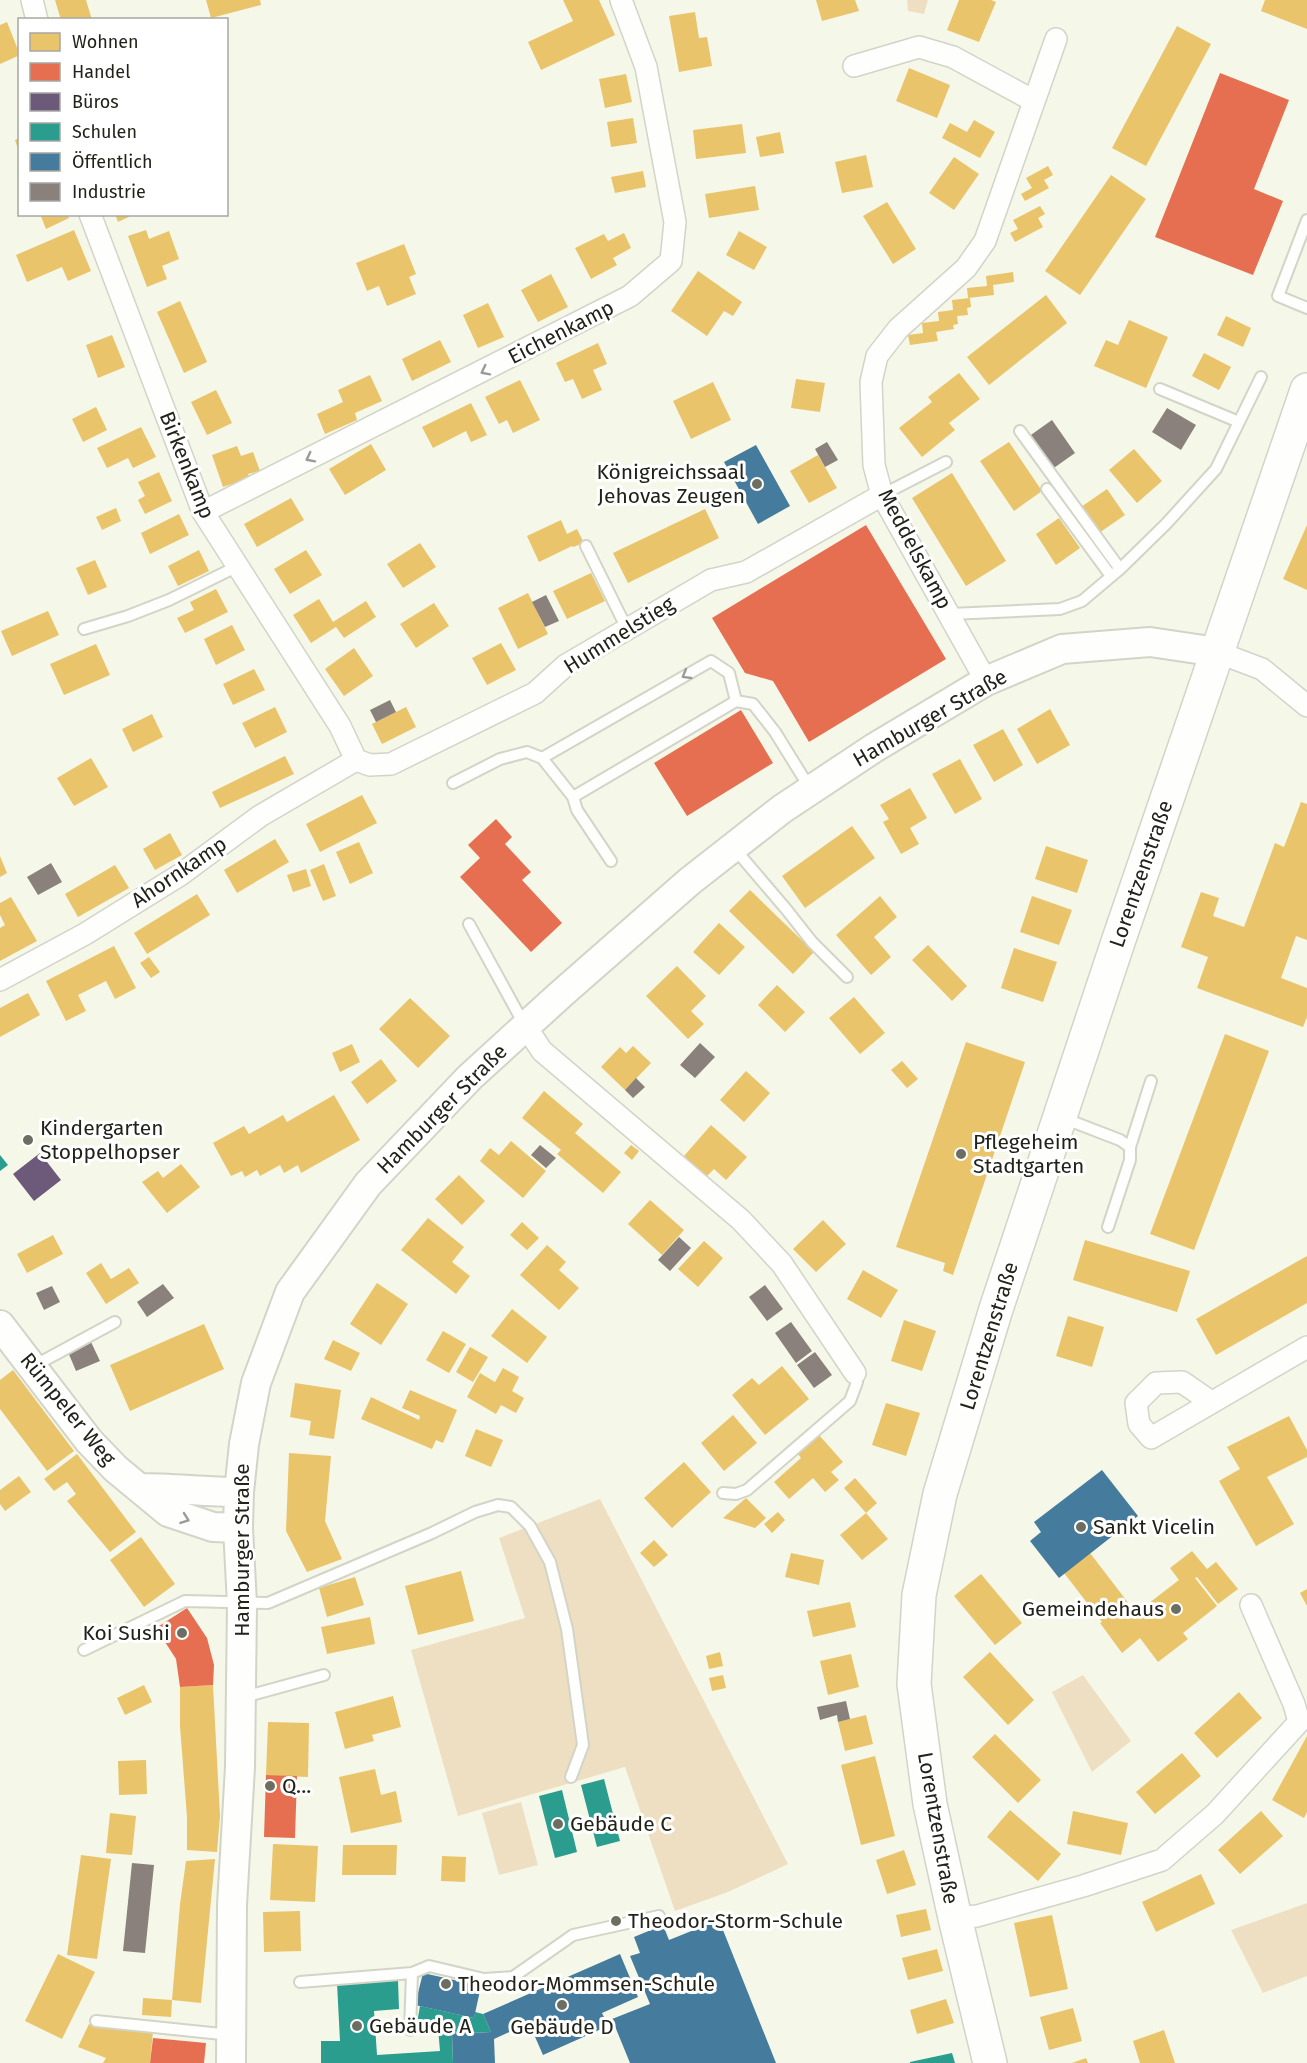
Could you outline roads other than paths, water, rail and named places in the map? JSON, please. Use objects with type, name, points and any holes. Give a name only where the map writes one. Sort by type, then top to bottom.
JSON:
[{"type":"main road","points":[[1216,652],[1307,390]]},
{"type":"main road","name":"Lorentzenstraße","points":[[993,2055],[955,1918],[930,1804],[914,1684],[919,1596],[940,1494],[996,1309],[1216,652]]},
{"type":"street","points":[[32,0],[36,18]]},
{"type":"street","name":"Eichenkamp","points":[[203,512],[630,296],[671,261],[675,222],[646,67],[621,0]]},
{"type":"street","name":"Meddelskamp","points":[[986,681],[882,495],[874,465],[871,382],[877,356],[898,329],[966,268],[985,241],[1056,39]]},
{"type":"street","points":[[854,66],[919,47],[953,57],[1034,101]]},
{"type":"street","name":"Birkenkamp","points":[[91,216],[203,512],[340,726],[356,760]]},
{"type":"street","name":"Hummelstieg","points":[[356,760],[370,765],[391,764],[535,693],[566,665],[711,580],[746,572],[882,495]]},
{"type":"street","name":"Hamburger Straße","points":[[231,2063],[232,1905],[240,1767],[241,1698],[242,1604],[238,1528],[239,1492],[244,1444],[256,1383],[290,1292],[368,1184],[458,1090],[690,880],[782,809],[874,748],[986,681],[1062,649],[1150,642],[1216,652]]},
{"type":"street","points":[[1216,652],[1262,669],[1307,706]]},
{"type":"street","name":"Ahornkamp","points":[[0,980],[86,934],[180,875],[260,816],[356,760]]},
{"type":"street","name":"Hamburger Straße","points":[[526,1027],[542,1051],[741,1220],[782,1264],[855,1373]]},
{"type":"street","name":"Rümpeler Weg","points":[[0,1325],[89,1441],[116,1469],[168,1512],[213,1527],[238,1528]]},
{"type":"street","points":[[1211,1402],[1307,1347]]},
{"type":"street","points":[[141,1488],[239,1492]]},
{"type":"street","points":[[955,1918],[977,1916],[1083,1886],[1162,1860],[1215,1814],[1299,1722],[1294,1704],[1251,1605]]},
{"type":"lane","points":[[1307,220],[1278,296],[1307,308]]},
{"type":"lane","points":[[950,614],[1060,609],[1082,601],[1166,524],[1216,469],[1261,377]]},
{"type":"lane","points":[[1160,389],[1239,422]]},
{"type":"lane","points":[[1020,431],[1115,573]]},
{"type":"lane","points":[[882,495],[946,462]]},
{"type":"lane","points":[[1047,489],[1115,573]]},
{"type":"lane","points":[[586,546],[627,629]]},
{"type":"lane","points":[[84,629],[128,616],[169,600],[238,566]]},
{"type":"lane","points":[[542,758],[711,661],[729,673],[736,701]]},
{"type":"lane","points":[[573,797],[736,701],[753,704],[811,790]]},
{"type":"lane","points":[[453,783],[500,759],[528,752],[542,758],[573,797],[577,810],[611,861]]},
{"type":"lane","points":[[734,848],[812,942],[847,977]]},
{"type":"lane","points":[[469,924],[526,1027]]},
{"type":"lane","points":[[1108,1227],[1130,1160],[1130,1147],[1151,1081]]},
{"type":"lane","points":[[1060,1117],[1120,1140],[1130,1147]]},
{"type":"lane","points":[[32,1367],[115,1322]]},
{"type":"lane","points":[[723,1493],[736,1494],[747,1490],[850,1401],[856,1382],[855,1373]]},
{"type":"lane","points":[[84,1650],[185,1601],[268,1603],[432,1533],[475,1512],[498,1505],[511,1507],[530,1526],[550,1562],[567,1629],[583,1745],[571,1777]]},
{"type":"lane","points":[[241,1698],[324,1675]]},
{"type":"lane","points":[[300,1982],[412,1972],[429,1966],[484,1979],[513,1977],[573,1935],[659,1916]]},
{"type":"lane","points":[[410,2030],[412,1972]]},
{"type":"lane","points":[[96,2021],[231,2035]]},
{"type":"place","name":"Königreichssaal Jehovas Zeugen","points":[[757,484]]},
{"type":"place","name":"Kindergarten Stoppelhopser","points":[[28,1140]]},
{"type":"place","name":"Pflegeheim Stadtgarten","points":[[961,1154]]},
{"type":"place","name":"Sankt Vicelin","points":[[1081,1527]]},
{"type":"place","name":"Gemeindehaus","points":[[1176,1609]]},
{"type":"place","name":"Koi Sushi","points":[[182,1633]]},
{"type":"place","name":"Q...","points":[[270,1786]]},
{"type":"place","name":"Gebäude C","points":[[558,1824]]},
{"type":"place","name":"Theodor-Storm-Schule","points":[[616,1921]]},
{"type":"place","name":"Theodor-Mommsen-Schule","points":[[446,1984]]},
{"type":"place","name":"Gebäude D","points":[[562,2005]]},
{"type":"place","name":"Gebäude A","points":[[357,2026]]}]
